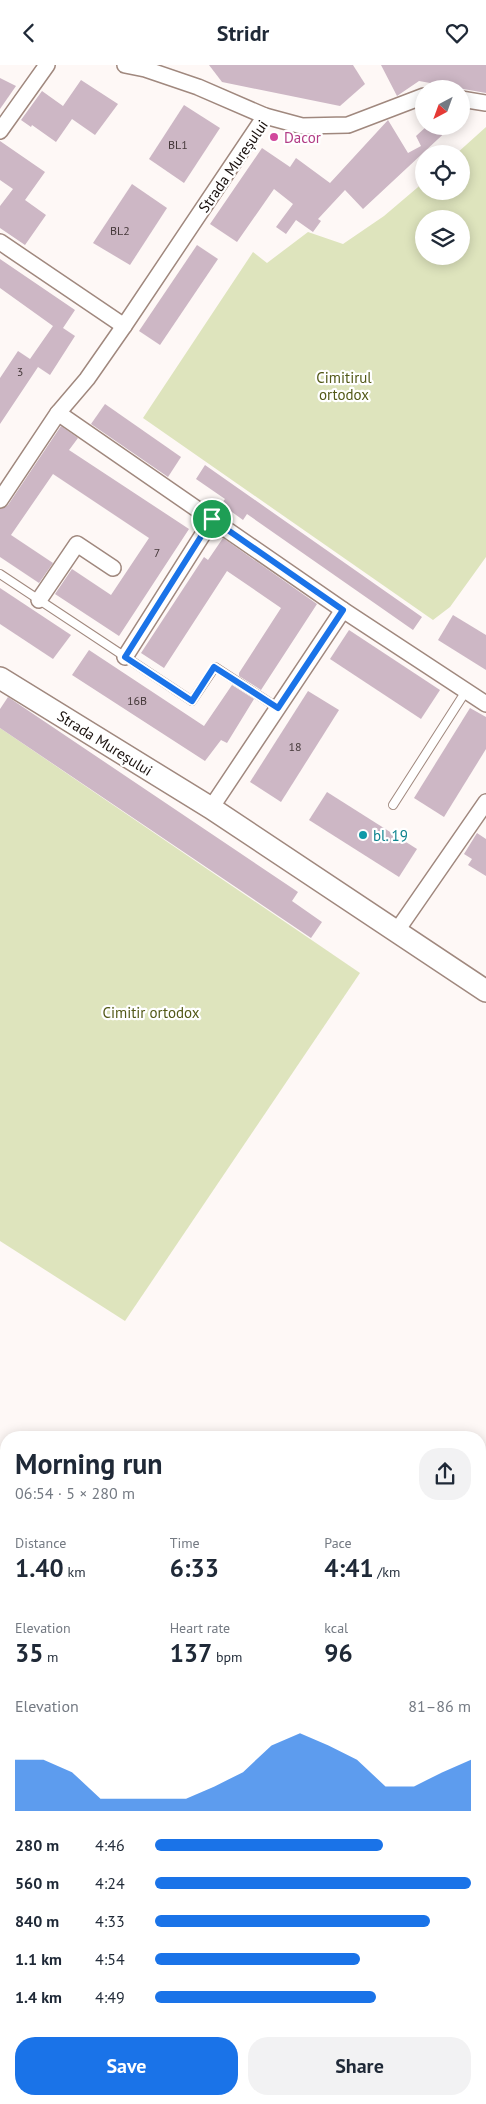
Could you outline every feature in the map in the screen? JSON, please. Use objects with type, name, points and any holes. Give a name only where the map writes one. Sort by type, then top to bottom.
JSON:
[{"type":"street","points":[[0,131],[47,65]]},
{"type":"street","points":[[125,65],[145,69],[198,87],[265,116]]},
{"type":"street","name":"Strada Mureșului","points":[[0,500],[58,413],[87,379],[124,326],[265,116],[302,126],[348,125],[415,99]]},
{"type":"street","points":[[470,100],[486,103]]},
{"type":"street","points":[[0,242],[124,326]]},
{"type":"street","points":[[58,413],[343,610],[486,704]]},
{"type":"street","points":[[125,657],[212,519]]},
{"type":"street","points":[[39,600],[77,544],[114,569]]},
{"type":"street","points":[[211,808],[343,610]]},
{"type":"street","name":"Strada Mureșului","points":[[0,678],[211,808],[486,991]]},
{"type":"street","points":[[396,932],[486,802]]},
{"type":"lane","points":[[0,574],[192,701],[214,667],[278,708]]},
{"type":"lane","points":[[393,805],[466,691]]},
{"type":"green space","name":"Cimitirul ortodox","points":[[486,127],[486,557],[450,607],[433,620],[143,418],[253,252],[267,263],[308,232],[343,244],[384,216],[415,190],[415,200],[470,200],[470,145],[466,145]]},
{"type":"green space","name":"Cimitir ortodox","points":[[0,728],[360,973],[125,1321],[0,1241]]},
{"type":"building","points":[[209,65],[353,65],[365,84],[340,106],[222,82]]},
{"type":"building","points":[[381,65],[486,65],[486,93],[470,90],[470,80],[415,80],[415,84],[397,96]]},
{"type":"building","points":[[0,78],[16,86],[0,109]]},
{"type":"building","points":[[81,80],[118,104],[95,135],[72,119],[56,142],[32,125],[31,127],[21,120],[42,91],[63,106]]},
{"type":"building","points":[[184,105],[220,128],[184,183],[149,159]]},
{"type":"building","points":[[388,120],[408,153],[415,149],[415,161],[363,209],[345,190],[318,219],[321,221],[313,232],[296,220],[286,234],[276,227],[293,204],[274,189],[237,242],[210,224],[262,148],[290,167],[296,158],[330,183]]},
{"type":"building","points":[[417,135],[442,135],[432,145],[420,145],[416,136]]},
{"type":"building","points":[[0,141],[45,172],[25,200],[46,215],[25,245],[0,228],[0,206],[13,189],[0,180]]},
{"type":"building","points":[[132,184],[167,208],[130,265],[93,243]]},
{"type":"building","points":[[197,245],[218,259],[160,345],[139,331]]},
{"type":"building","points":[[0,259],[75,310],[63,328],[75,336],[50,375],[38,367],[0,424],[0,378],[18,351],[30,359],[53,326],[0,288]]},
{"type":"building","points":[[105,404],[181,457],[168,477],[91,424]]},
{"type":"building","points":[[61,426],[78,438],[69,450],[189,529],[119,636],[55,594],[72,569],[111,595],[149,538],[53,474],[11,535],[53,563],[39,583],[0,557],[0,509],[8,505]]},
{"type":"building","points":[[205,465],[422,617],[413,630],[247,514],[243,520],[221,504],[225,499],[196,479]]},
{"type":"building","points":[[223,538],[317,604],[261,690],[239,676],[239,673],[281,608],[227,571],[164,668],[141,653],[204,557],[208,560]]},
{"type":"building","points":[[0,588],[71,635],[53,659],[0,624]]},
{"type":"building","points":[[453,615],[486,635],[486,670],[438,640]]},
{"type":"building","points":[[349,630],[440,690],[421,719],[330,659]]},
{"type":"building","points":[[89,650],[204,726],[232,685],[254,699],[227,743],[221,740],[205,761],[72,675]]},
{"type":"building","points":[[308,691],[339,710],[281,802],[250,782]]},
{"type":"building","points":[[8,697],[298,892],[292,901],[322,922],[311,938],[0,728],[0,709]]},
{"type":"building","points":[[470,708],[486,717],[486,749],[444,817],[414,798]]},
{"type":"building","name":"bl. 19","points":[[327,792],[417,849],[399,877],[309,820]]},
{"type":"building","points":[[477,833],[486,839],[486,876],[468,865],[472,859],[464,854]]},
{"type":"place","name":"Dacor","points":[[274,137]]},
{"type":"place","name":"bl. 19","points":[[363,835]]},
{"type":"route","points":[[212,519],[343,610],[278,708],[214,667],[192,701],[125,657],[212,519]]}]
